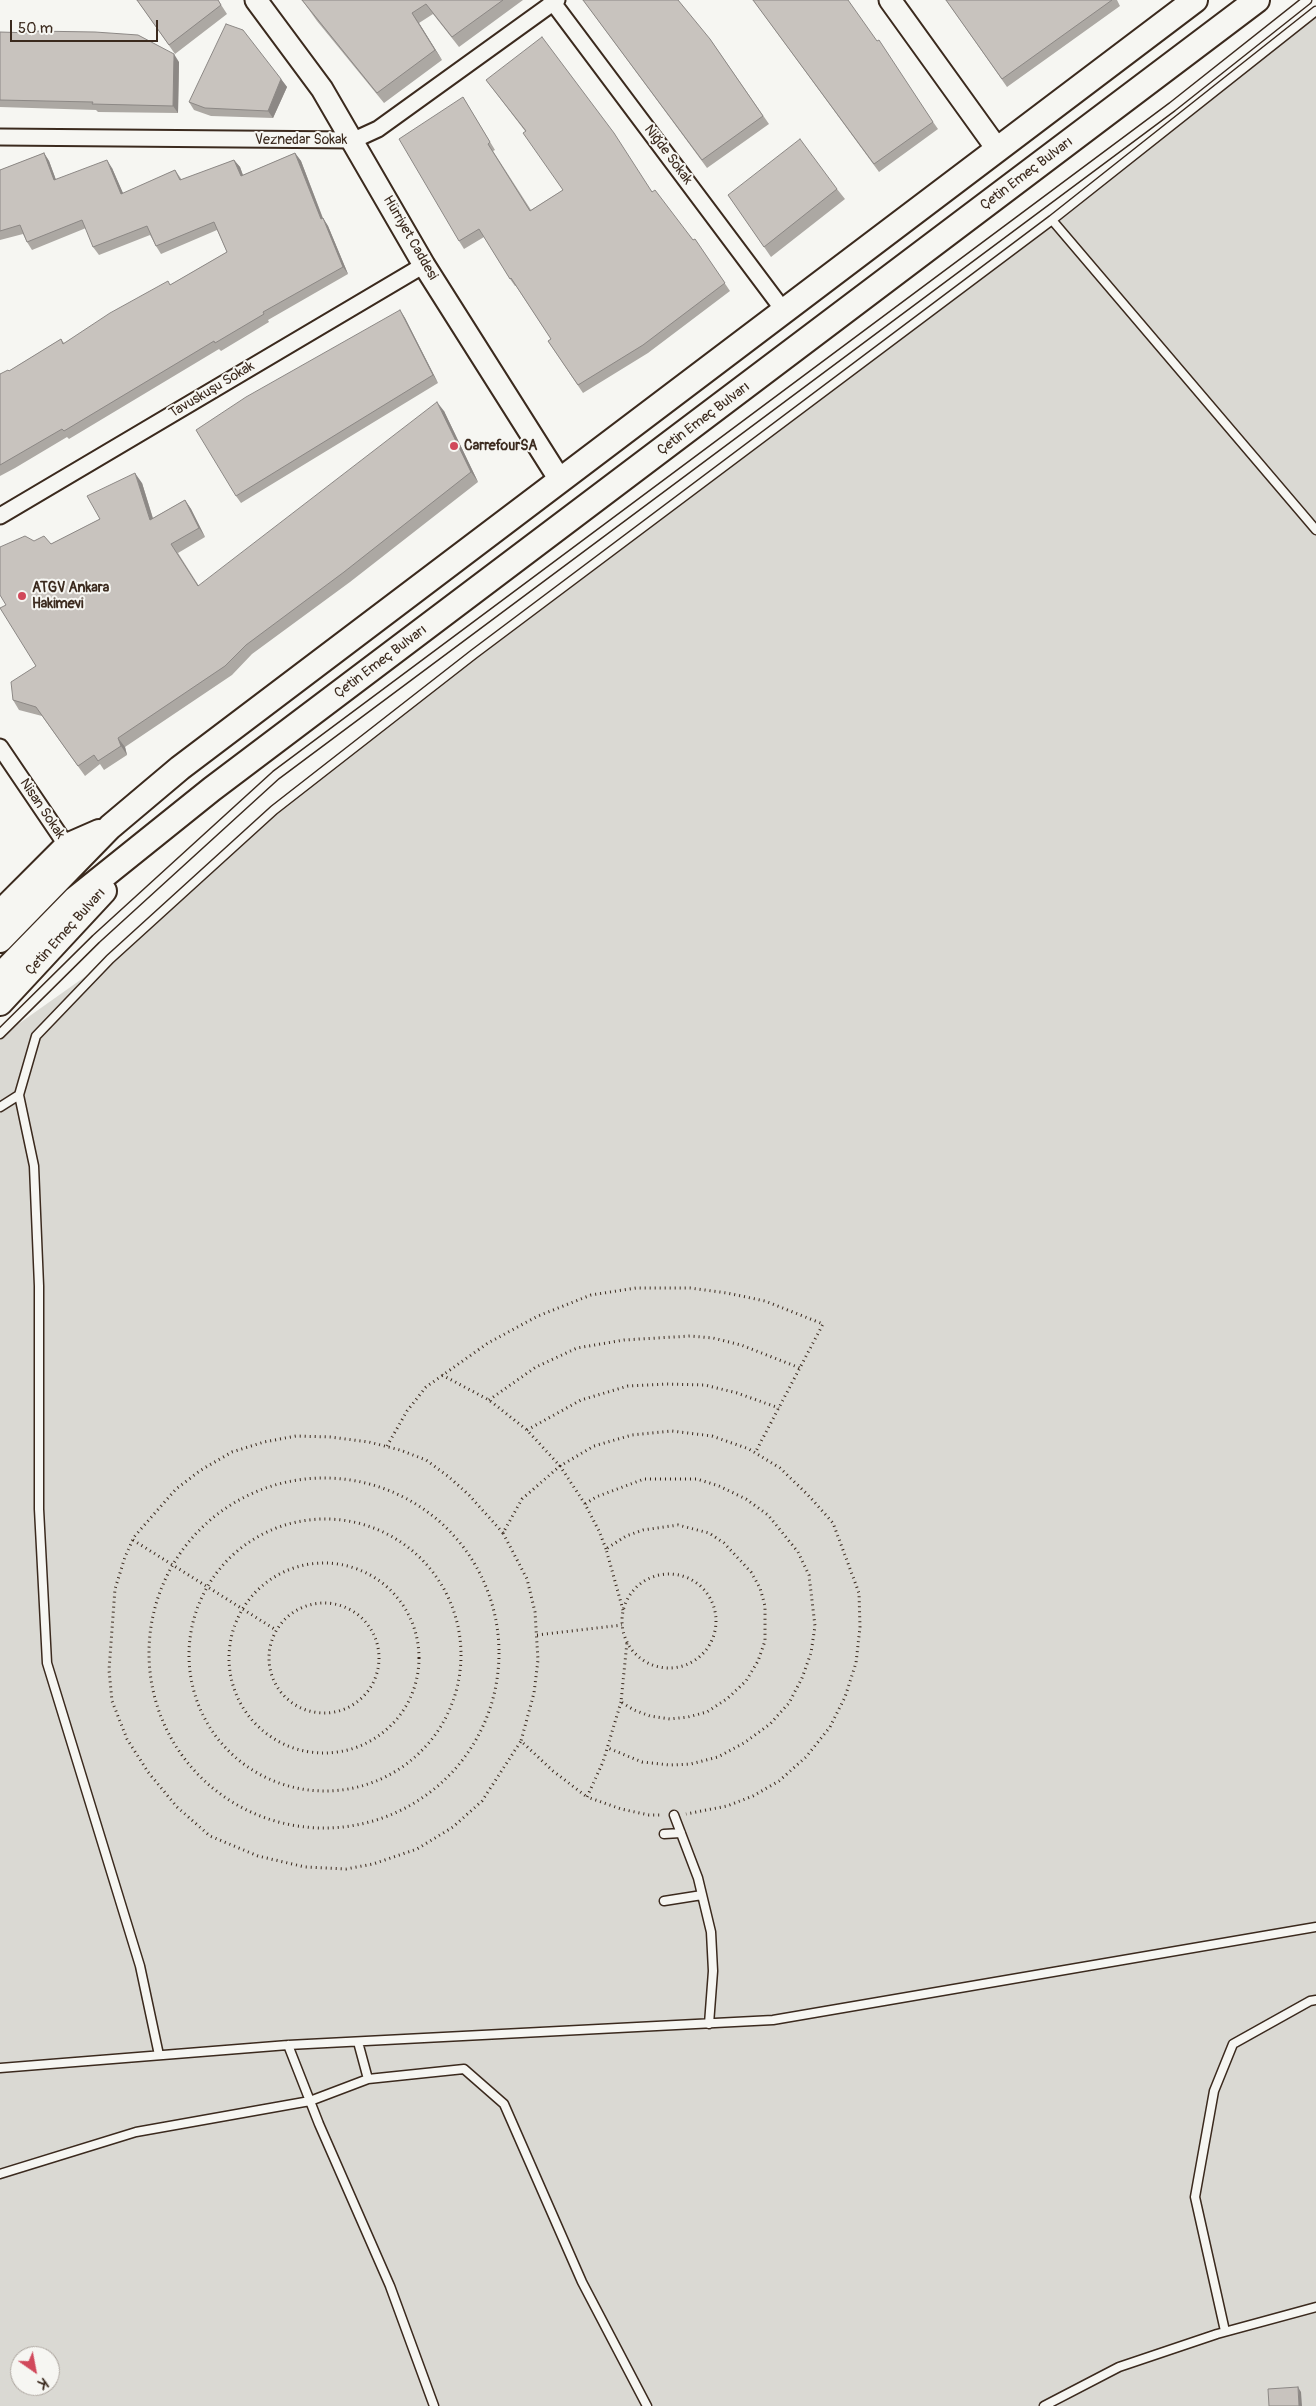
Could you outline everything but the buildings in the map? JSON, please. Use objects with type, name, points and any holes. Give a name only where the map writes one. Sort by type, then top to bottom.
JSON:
[{"type":"main road","points":[[0,940],[110,827],[180,768],[1195,0]]},
{"type":"main road","name":"Çetin Emeç Bulvarı","points":[[0,976],[75,900],[151,837],[1257,0]]},
{"type":"main road","points":[[998,150],[1019,180]]},
{"type":"main road","points":[[0,913],[67,846],[110,827]]},
{"type":"main road","name":"Çetin Emeç Bulvarı","points":[[0,1004],[68,933],[151,837]]},
{"type":"street","name":"Hürriyet Caddesi","points":[[256,0],[322,89],[354,140],[424,265],[560,480]]},
{"type":"street","points":[[890,0],[998,150]]},
{"type":"street","name":"Veznedar Sokak","points":[[0,137],[354,140],[378,129],[554,1]]},
{"type":"street","name":"Niğde Sokak","points":[[554,1],[784,310]]},
{"type":"street","name":"Tavuskuşu Sokak","points":[[0,516],[424,265]]},
{"type":"street","name":"Nisan Sokak","points":[[0,746],[67,846]]},
{"type":"lane","points":[[0,1034],[96,940],[276,775],[1164,113],[1307,0]]},
{"type":"lane","points":[[158,2055],[140,1966],[47,1663],[39,1509],[39,1286],[34,1166],[19,1095],[36,1036],[110,959],[274,810],[474,654],[1052,220],[1316,10]]},
{"type":"lane","points":[[1052,220],[1316,530]]},
{"type":"lane","points":[[0,1107],[19,1095]]},
{"type":"lane","points":[[674,1815],[702,1895],[711,1932],[713,1971],[709,2024]]},
{"type":"lane","points":[[664,1834],[680,1834]]},
{"type":"lane","points":[[664,1901],[702,1895]]},
{"type":"lane","points":[[0,2068],[288,2045],[772,2020],[1316,1927]]},
{"type":"lane","points":[[1225,2332],[1195,2197],[1214,2091],[1233,2044],[1310,2000],[1316,2000]]},
{"type":"lane","points":[[358,2042],[368,2079]]},
{"type":"lane","points":[[288,2045],[310,2101],[390,2286],[434,2406]]},
{"type":"lane","points":[[0,2174],[136,2132],[310,2101],[368,2079],[464,2069],[504,2104],[582,2282],[647,2406]]},
{"type":"lane","points":[[1044,2406],[1119,2367],[1225,2332],[1316,2307]]},
{"type":"path","points":[[386,1446],[407,1411],[426,1387],[488,1343],[538,1316],[591,1295],[636,1288],[690,1288],[764,1301],[823,1324],[755,1453]]},
{"type":"path","points":[[489,1400],[536,1367],[577,1348],[624,1340],[690,1336],[713,1338],[742,1345],[800,1368]]},
{"type":"path","points":[[442,1375],[489,1400],[527,1430],[560,1466],[585,1504],[599,1530],[623,1610],[622,1625],[627,1642],[640,1659],[653,1666],[668,1669],[683,1667],[697,1660],[708,1648],[715,1634],[716,1618],[713,1602],[704,1589],[692,1579],[676,1574],[660,1574],[645,1580],[634,1590],[623,1610]]},
{"type":"path","points":[[527,1430],[581,1400],[628,1386],[706,1385],[737,1393],[779,1408]]},
{"type":"path","points":[[503,1533],[522,1499],[560,1466],[604,1443],[632,1435],[672,1431],[712,1436],[755,1453],[780,1468],[808,1495],[833,1523],[859,1593],[860,1627],[856,1662],[844,1697],[830,1727],[806,1757],[779,1781],[754,1796],[727,1806],[674,1815],[649,1815],[621,1809],[587,1797],[521,1741]]},
{"type":"path","points":[[296,1436],[330,1436],[386,1446],[426,1460],[449,1477],[469,1495],[503,1533],[527,1579],[535,1612],[538,1660],[534,1694],[521,1741],[482,1801],[453,1827],[417,1849],[373,1864],[346,1868],[305,1867],[258,1856],[210,1836],[177,1807],[148,1772],[127,1739],[112,1701],[109,1670],[115,1589],[125,1557],[133,1540],[160,1505],[176,1489],[202,1470],[232,1452],[264,1442],[296,1436]]},
{"type":"path","points":[[335,1478],[371,1484],[404,1497],[434,1517],[460,1542],[480,1572],[493,1606],[499,1641],[497,1679],[488,1715],[471,1748],[448,1777],[418,1800],[385,1817],[349,1826],[312,1828],[275,1822],[240,1808],[209,1787],[184,1760],[164,1728],[152,1692],[148,1656],[152,1620],[162,1585],[173,1565],[179,1554],[203,1526],[232,1504],[264,1488],[299,1480],[335,1478]]},
{"type":"path","points":[[585,1504],[618,1487],[644,1479],[697,1479],[719,1486],[746,1499],[768,1515],[784,1532],[798,1552],[809,1575],[813,1600],[815,1626],[811,1652],[802,1678],[789,1703],[770,1724],[744,1743],[718,1757],[692,1764],[642,1762],[608,1748]]},
{"type":"path","points":[[324,1519],[351,1522],[378,1530],[402,1543],[423,1560],[440,1582],[452,1607],[459,1633],[461,1661],[456,1690],[446,1718],[429,1742],[408,1762],[383,1778],[355,1788],[297,1789],[268,1780],[243,1765],[222,1745],[205,1721],[194,1693],[188,1664],[190,1635],[196,1609],[207,1587],[226,1562],[246,1544],[270,1530],[296,1522],[324,1519]]},
{"type":"path","points":[[606,1549],[626,1536],[662,1526],[678,1525],[709,1534],[724,1542],[751,1572],[760,1588],[765,1606],[765,1641],[758,1661],[746,1681],[714,1707],[688,1717],[670,1719],[634,1710],[621,1702]]},
{"type":"path","points":[[133,1540],[276,1630]]},
{"type":"path","points":[[315,1563],[339,1563],[362,1570],[382,1582],[399,1599],[411,1619],[418,1642],[419,1666],[415,1688],[405,1708],[392,1725],[374,1739],[346,1750],[332,1753],[309,1752],[288,1746],[268,1736],[247,1714],[239,1702],[231,1682],[228,1659],[231,1636],[242,1609],[253,1594],[271,1578],[292,1568],[315,1563]]},
{"type":"path","points":[[321,1603],[338,1604],[355,1612],[368,1624],[376,1640],[380,1658],[376,1676],[367,1692],[354,1705],[336,1712],[318,1713],[300,1708],[285,1698],[274,1683],[268,1665],[269,1646],[276,1630],[288,1616],[303,1606],[321,1603]]},
{"type":"path","points":[[536,1635],[622,1625]]},
{"type":"path","points":[[587,1797],[608,1748],[621,1702],[627,1642]]},
{"type":"shaded area","points":[[1316,11],[1316,2406],[0,2406],[0,1037],[110,959],[274,810],[1052,220]]},
{"type":"place","name":"CarrefourSA","points":[[454,446]]},
{"type":"place","name":"ATGV Ankara Hakimevi","points":[[22,596]]}]
